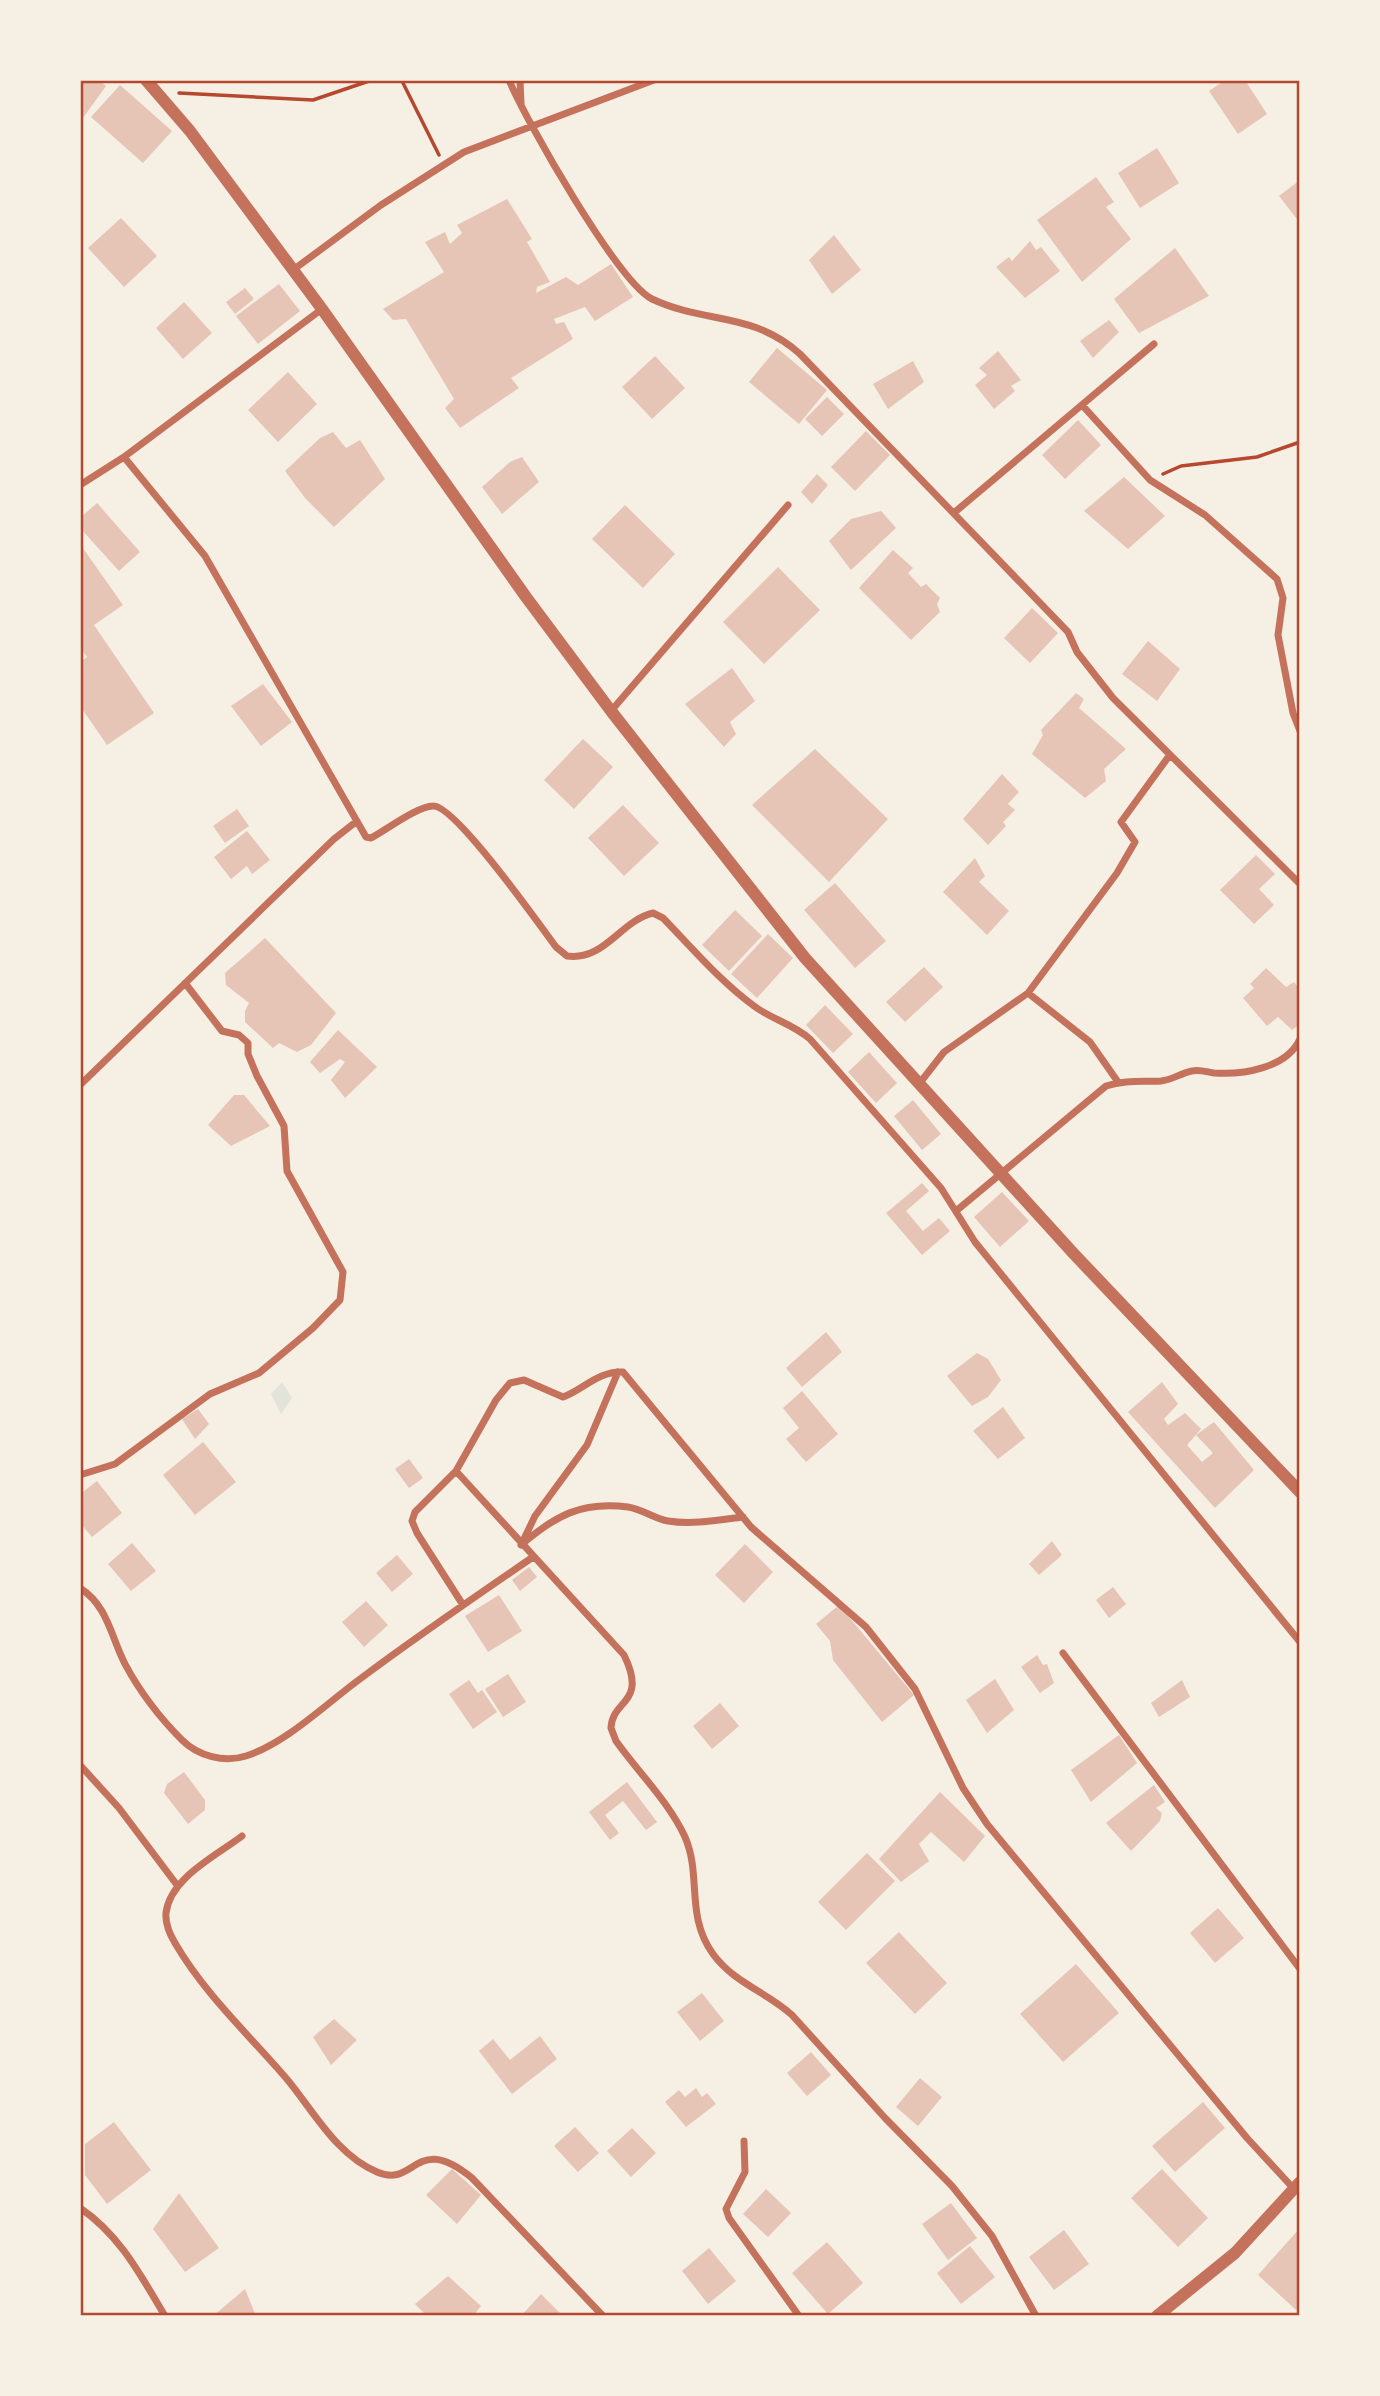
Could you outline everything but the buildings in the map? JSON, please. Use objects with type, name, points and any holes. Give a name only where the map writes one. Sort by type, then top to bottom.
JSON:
[{"type":"street","points":[[146,80],[190,131],[323,309],[526,597],[611,711],[805,958],[1001,1174],[1300,1492]]},
{"type":"street","points":[[509,80],[591,224],[634,287],[667,305],[757,325],[782,337],[955,512],[1068,632],[1077,652],[1113,698],[1300,884]]},
{"type":"street","points":[[520,80],[522,106]]},
{"type":"street","points":[[293,270],[352,226],[464,152],[654,80]]},
{"type":"street","points":[[80,485],[124,457],[323,309]]},
{"type":"street","points":[[955,512],[1154,344]]},
{"type":"street","points":[[1082,405],[1150,480],[1205,515],[1278,579],[1283,598],[1278,635],[1293,713],[1300,731]]},
{"type":"street","points":[[124,457],[205,556],[368,839],[425,807],[435,805],[446,810],[502,875],[556,947],[567,956],[591,955],[641,916],[653,913],[663,918],[713,971],[756,1008],[792,1025],[810,1038],[941,1188],[975,1242],[1300,1642]]},
{"type":"street","points":[[611,711],[788,505]]},
{"type":"street","points":[[919,1084],[944,1052],[1028,993],[1117,873],[1135,842],[1121,822],[1169,756]]},
{"type":"street","points":[[80,1084],[357,821]]},
{"type":"street","points":[[80,1475],[114,1464],[210,1394],[258,1373],[313,1328],[340,1300],[343,1272],[287,1171],[284,1126],[257,1076],[248,1054],[248,1043],[239,1035],[222,1031],[185,983]]},
{"type":"street","points":[[1028,993],[1090,1042],[1118,1082]]},
{"type":"street","points":[[956,1211],[1096,1092],[1118,1082],[1163,1081],[1194,1070],[1227,1073],[1248,1070],[1286,1059],[1300,1039]]},
{"type":"street","points":[[521,1545],[535,1516],[587,1445],[618,1372]]},
{"type":"street","points":[[463,1605],[412,1521],[415,1512],[456,1471],[496,1400],[510,1383],[524,1380],[563,1397],[579,1391],[594,1378],[622,1372],[634,1383],[743,1517],[779,1553],[828,1591],[866,1627],[915,1689],[963,1788],[987,1824],[1247,2138],[1297,2186],[1235,2253],[1157,2315]]},
{"type":"street","points":[[456,1471],[624,1655],[630,1668],[632,1685],[628,1702],[615,1714],[611,1728],[616,1741],[685,1837],[690,1856],[696,1923],[713,1954],[742,1983],[776,2001],[792,2015],[885,2118],[952,2186],[992,2236],[1036,2315]]},
{"type":"street","points":[[521,1545],[551,1519],[587,1507],[630,1507],[667,1521],[699,1522],[743,1517]]},
{"type":"street","points":[[80,1588],[98,1605],[112,1627],[138,1688],[191,1748],[220,1758],[246,1756],[301,1724],[533,1557]]},
{"type":"street","points":[[1063,1653],[1300,1969]]},
{"type":"street","points":[[80,1765],[119,1808],[177,1885]]},
{"type":"street","points":[[242,1836],[177,1885],[169,1899],[166,1916],[168,1929],[176,1945],[222,2007],[287,2079],[338,2144],[358,2162],[379,2174],[400,2174],[423,2160],[440,2158],[452,2162],[472,2178],[603,2315]]},
{"type":"street","points":[[744,2141],[745,2172],[726,2209],[799,2315]]},
{"type":"street","points":[[80,2208],[103,2223],[126,2252],[165,2315]]},
{"type":"path","points":[[156,92],[313,100],[372,80]]},
{"type":"path","points":[[396,80],[402,80],[444,165]]},
{"type":"path","points":[[1150,480],[1181,466],[1257,457],[1300,442]]},
{"type":"shaded area","points":[[282,1382],[292,1398],[281,1414],[271,1394]]}]
